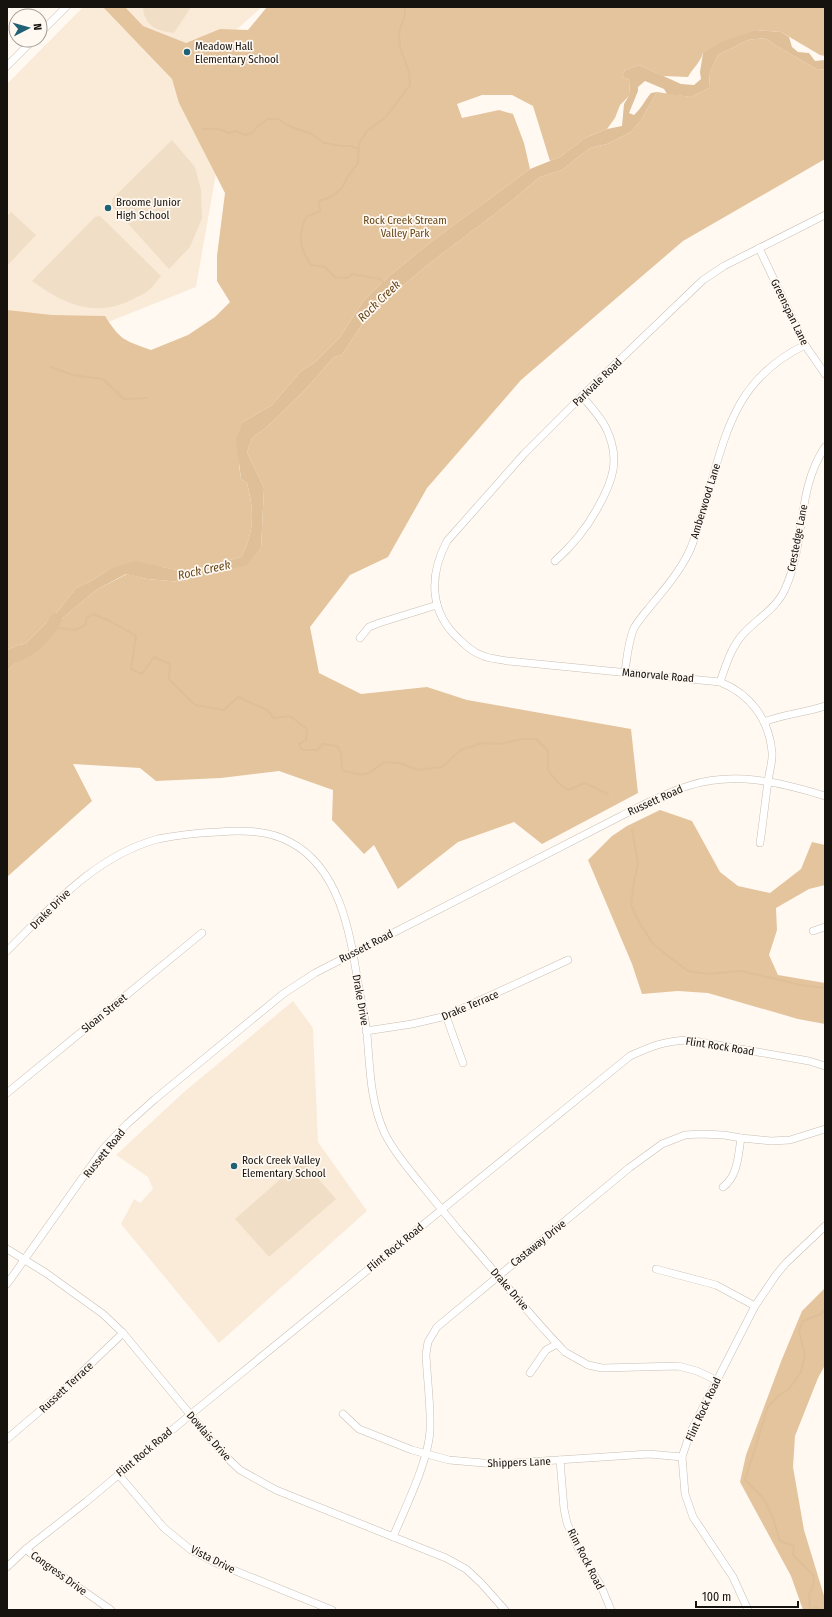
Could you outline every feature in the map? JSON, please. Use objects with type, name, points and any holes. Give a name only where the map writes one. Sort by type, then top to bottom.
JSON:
[{"type":"street","points":[[48,25],[66,7]]},
{"type":"street","points":[[7,66],[25,48]]},
{"type":"street","name":"Parkvale Road","points":[[437,605],[434,585],[435,570],[440,554],[447,541],[524,454],[703,280],[724,266],[825,215]]},
{"type":"street","name":"Greenspan Lane","points":[[759,248],[805,345],[825,374]]},
{"type":"street","name":"Amberwood Lane","points":[[626,672],[628,647],[635,627],[673,578],[688,554],[727,431],[738,404],[751,385],[766,370],[789,353],[805,345]]},
{"type":"street","points":[[555,561],[572,546],[588,526],[612,480],[614,456],[611,440],[602,420],[582,396]]},
{"type":"street","name":"Crestedge Lane","points":[[720,682],[727,660],[736,643],[744,633],[772,607],[785,591],[793,569],[804,499],[812,472],[825,447]]},
{"type":"street","points":[[360,638],[369,627],[378,623],[437,605]]},
{"type":"street","name":"Manorvale Road","points":[[437,605],[444,622],[452,633],[469,649],[481,655],[507,661],[720,682],[745,696],[760,712],[770,734],[773,753],[760,843]]},
{"type":"street","points":[[764,722],[825,706]]},
{"type":"street","name":"Russett Road","points":[[7,1284],[104,1149],[127,1124],[155,1099],[283,994],[315,973],[657,797],[688,785],[715,780],[743,778],[768,781],[825,796]]},
{"type":"street","name":"Drake Drive","points":[[7,951],[70,888],[97,868],[125,851],[169,837],[233,831],[260,832],[290,842],[311,857],[323,870],[334,888],[353,953],[366,1031],[372,1097],[380,1123],[398,1157],[565,1352],[588,1364],[602,1368],[678,1366],[697,1371],[716,1380]]},
{"type":"street","points":[[813,931],[825,927]]},
{"type":"street","name":"Sloan Street","points":[[7,1093],[202,933]]},
{"type":"street","name":"Drake Terrace","points":[[366,1031],[412,1024],[446,1016],[568,960]]},
{"type":"street","points":[[446,1016],[463,1063]]},
{"type":"street","name":"Flint Rock Road","points":[[7,1567],[26,1549],[86,1502],[118,1474],[441,1209],[630,1056],[658,1044],[689,1040],[809,1061],[825,1066]]},
{"type":"street","name":"Castaway Drive","points":[[393,1537],[426,1453],[430,1431],[426,1354],[428,1342],[437,1327],[629,1168],[662,1144],[686,1135],[700,1134],[724,1135],[771,1141],[790,1140],[825,1129]]},
{"type":"street","points":[[723,1187],[730,1182],[734,1175],[741,1138]]},
{"type":"street","name":"Flint Rock Road","points":[[748,1610],[733,1576],[693,1517],[685,1494],[682,1457],[690,1433],[755,1306],[786,1263],[825,1226]]},
{"type":"street","name":"Dowlais Drive","points":[[7,1249],[46,1272],[103,1314],[123,1333],[222,1453],[240,1470],[250,1477],[276,1490],[446,1558],[466,1569],[481,1583],[504,1610]]},
{"type":"street","points":[[656,1269],[716,1285],[755,1306]]},
{"type":"street","name":"Russett Terrace","points":[[7,1439],[56,1397],[123,1333]]},
{"type":"street","points":[[530,1373],[546,1350],[557,1344]]},
{"type":"street","name":"Shippers Lane","points":[[343,1414],[359,1429],[412,1450],[449,1460],[495,1464],[649,1454],[682,1457]]},
{"type":"street","name":"Rim Rock Road","points":[[560,1460],[564,1508],[567,1523],[578,1548],[601,1586],[611,1610]]},
{"type":"street","name":"Vista Drive","points":[[118,1474],[164,1528],[191,1550],[216,1563],[332,1610]]},
{"type":"street","name":"Congress Drive","points":[[26,1549],[111,1610]]},
{"type":"shaded area","name":"Broome Junior High School","points":[[83,7],[262,7],[189,72],[224,128],[196,287],[33,352],[7,346],[7,84],[43,48],[48,48],[48,42]]},
{"type":"shaded area","points":[[143,7],[191,7],[174,33],[162,31],[152,26],[146,19]]},
{"type":"shaded area","points":[[172,140],[195,167],[201,190],[202,218],[190,247],[169,269],[112,206],[112,199]]},
{"type":"shaded area","points":[[11,212],[36,235],[7,266],[7,216]]},
{"type":"shaded area","points":[[100,216],[161,276],[151,288],[143,294],[119,305],[106,308],[93,308],[68,302],[32,281],[95,217]]},
{"type":"shaded area","name":"Rock Creek Valley Elementary School","points":[[293,1001],[313,1028],[318,1142],[367,1211],[219,1343],[121,1224],[134,1199],[140,1203],[153,1189],[148,1177],[116,1155],[184,1092]]},
{"type":"shaded area","points":[[302,1160],[336,1199],[269,1257],[235,1219]]},
{"type":"green space","name":"Rock Creek Stream Valley Park","points":[[103,7],[125,7],[143,26],[186,43],[220,29],[248,30],[267,7],[825,7],[825,56],[820,55],[781,32],[755,30],[703,53],[688,77],[663,76],[639,65],[625,70],[622,77],[630,80],[629,96],[620,105],[615,118],[607,129],[585,138],[560,157],[550,161],[533,106],[512,95],[482,95],[457,104],[462,118],[499,110],[513,114],[524,143],[530,169],[432,241],[388,277],[364,300],[340,337],[314,363],[301,371],[272,405],[243,422],[239,465],[241,479],[247,483],[251,503],[252,521],[246,548],[241,557],[186,572],[162,567],[108,570],[91,581],[76,588],[58,611],[25,644],[18,645],[7,650],[7,310],[52,315],[105,316],[119,335],[124,339],[151,350],[188,335],[215,317],[230,302],[217,281],[217,256],[225,193],[179,103],[172,79]]},
{"type":"green space","points":[[765,38],[818,70],[825,69],[825,159],[683,241],[521,380],[427,488],[388,557],[350,575],[310,627],[319,673],[361,694],[427,687],[467,700],[631,729],[638,793],[542,844],[514,822],[458,842],[398,889],[374,845],[364,854],[332,820],[333,790],[279,771],[221,778],[156,781],[140,768],[73,764],[92,801],[7,877],[7,671],[64,617],[96,590],[127,574],[147,579],[181,582],[247,564],[261,548],[264,488],[247,452],[252,438],[268,426],[306,389],[334,357],[342,355],[361,326],[382,303],[430,263],[504,207],[540,177],[562,170],[590,148],[607,144],[631,132],[641,120],[657,92],[691,97],[709,88],[710,72],[718,55],[748,40]]},
{"type":"green space","points":[[660,810],[692,821],[720,872],[738,886],[770,893],[801,869],[812,842],[825,845],[825,885],[809,889],[776,908],[777,930],[769,955],[778,975],[825,983],[825,1024],[798,1019],[708,993],[678,991],[642,994],[632,964],[588,860],[612,836],[627,826]]},
{"type":"green space","points":[[825,1288],[825,1365],[818,1378],[795,1436],[793,1467],[804,1530],[825,1599],[825,1610],[803,1610],[791,1576],[740,1482],[746,1455],[782,1359],[802,1311]]},
{"type":"water","points":[[755,30],[781,32],[789,37],[792,47],[798,52],[809,53],[815,61],[825,60],[825,69],[818,70],[765,38],[748,40],[718,55],[710,72],[709,88],[691,97],[667,94],[664,89],[645,81],[638,87],[638,91],[629,113],[634,115],[651,93],[657,92],[641,120],[631,132],[607,144],[590,148],[562,170],[540,177],[504,207],[430,263],[382,303],[361,326],[342,355],[334,357],[306,389],[268,426],[252,438],[247,452],[264,488],[261,548],[247,565],[181,582],[147,579],[126,574],[96,590],[64,617],[7,671],[7,650],[18,645],[25,644],[58,611],[76,588],[91,581],[108,570],[134,561],[186,572],[241,557],[246,548],[252,521],[251,503],[247,483],[241,479],[236,439],[243,422],[272,405],[301,371],[314,363],[340,337],[364,300],[388,277],[432,241],[530,169],[560,157],[585,138],[607,129],[622,126],[624,104],[629,96],[630,80],[622,77],[625,70],[639,65],[681,84],[694,85],[701,79],[700,72],[703,53],[722,42]]},
{"type":"waterway","points":[[384,283],[380,279],[352,274],[347,278],[335,277],[325,267],[311,265],[304,253],[301,236],[306,217],[320,211],[319,201],[331,197],[342,188],[358,163],[359,143],[367,131],[385,118],[410,85],[409,72],[400,48],[399,33],[405,14],[405,7]]},
{"type":"waterway","points":[[203,129],[219,129],[229,133],[236,131],[245,135],[252,133],[258,126],[268,119],[278,119],[289,126],[312,134],[324,143],[350,146],[359,149]]},
{"type":"waterway","points":[[51,367],[73,375],[103,379],[124,399],[147,398]]},
{"type":"waterway","points":[[52,627],[75,630],[86,625],[86,618],[93,614],[112,622],[136,636],[131,669],[142,674],[154,657],[170,664],[169,679],[195,705],[224,710],[238,697],[267,710],[274,718],[290,716],[307,729],[306,740],[299,744],[302,750],[317,750],[323,744],[337,746],[341,753],[342,770],[355,774],[369,773],[384,762],[400,763],[418,770],[442,767],[461,750],[482,743],[500,744],[522,739],[536,739],[548,751],[548,770],[558,783],[568,790],[585,783],[608,794]]},
{"type":"waterway","name":"Rock Creek","points":[[7,660],[36,645],[47,634],[56,619]]},
{"type":"waterway","points":[[632,830],[638,864],[631,905],[640,924],[654,945],[688,971],[708,974],[741,971],[801,985],[825,988]]},
{"type":"waterway","points":[[810,1610],[809,1594],[813,1587],[814,1576],[793,1555],[794,1546],[780,1541],[773,1518],[764,1499],[745,1480],[768,1407],[779,1395],[789,1389],[801,1372],[805,1355],[799,1331],[803,1321],[821,1314],[825,1310]]},
{"type":"waterway","points":[[813,1610],[816,1607],[822,1610]]},
{"type":"place","name":"Meadow Hall Elementary School","points":[[187,52]]},
{"type":"place","name":"Broome Junior High School","points":[[108,208]]},
{"type":"place","name":"Rock Creek Valley Elementary School","points":[[234,1166]]}]
